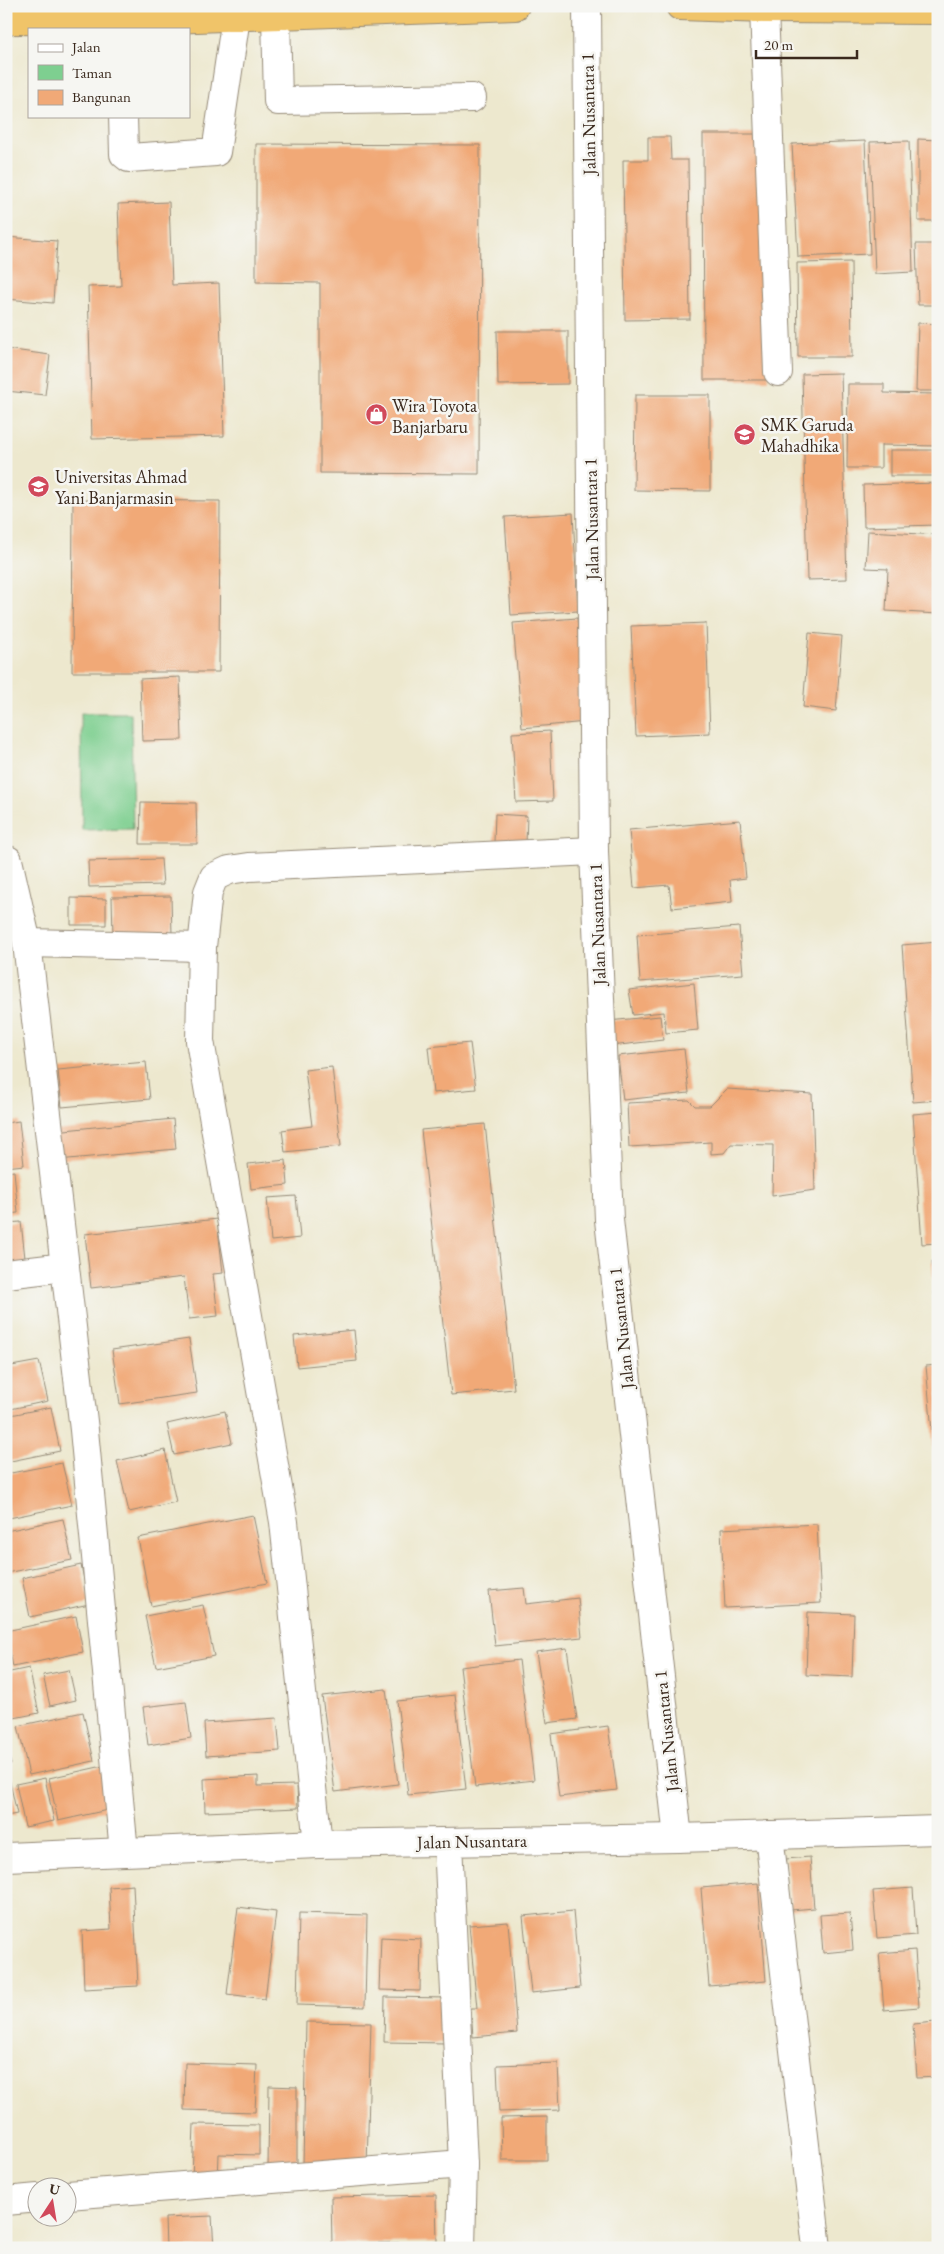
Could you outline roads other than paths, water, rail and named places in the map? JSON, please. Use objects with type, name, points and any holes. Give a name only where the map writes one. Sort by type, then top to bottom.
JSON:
[{"type":"highway","points":[[6,20],[120,25],[236,17],[515,6]]},
{"type":"highway","points":[[680,6],[764,9],[938,10]]},
{"type":"street","name":"Jalan Nusantara 1","points":[[587,6],[594,851],[608,1220],[678,1838]]},
{"type":"street","points":[[764,9],[778,372]]},
{"type":"street","points":[[276,16],[278,100],[472,98]]},
{"type":"street","points":[[123,118],[124,154],[129,158],[216,152],[236,17]]},
{"type":"street","points":[[318,1844],[284,1522],[200,1041],[202,947],[208,892],[214,877],[229,870],[594,851]]},
{"type":"street","points":[[8,860],[27,943],[65,1267],[84,1430],[124,1852]]},
{"type":"street","points":[[27,943],[202,947]]},
{"type":"street","points":[[6,1274],[65,1267]]},
{"type":"street","name":"Jalan Nusantara","points":[[6,1857],[318,1844],[678,1838],[938,1830]]},
{"type":"street","points":[[769,1835],[817,2248]]},
{"type":"street","points":[[448,1842],[463,2164],[462,2248]]},
{"type":"street","points":[[78,2194],[463,2164]]},
{"type":"street","points":[[6,2200],[28,2199]]},
{"type":"place","name":"Wira Toyota Banjarbaru","points":[[376,415]]},
{"type":"place","name":"SMK Garuda Mahadhika","points":[[745,434]]},
{"type":"place","name":"Universitas Ahmad Yani Banjarmasin","points":[[39,486]]}]
